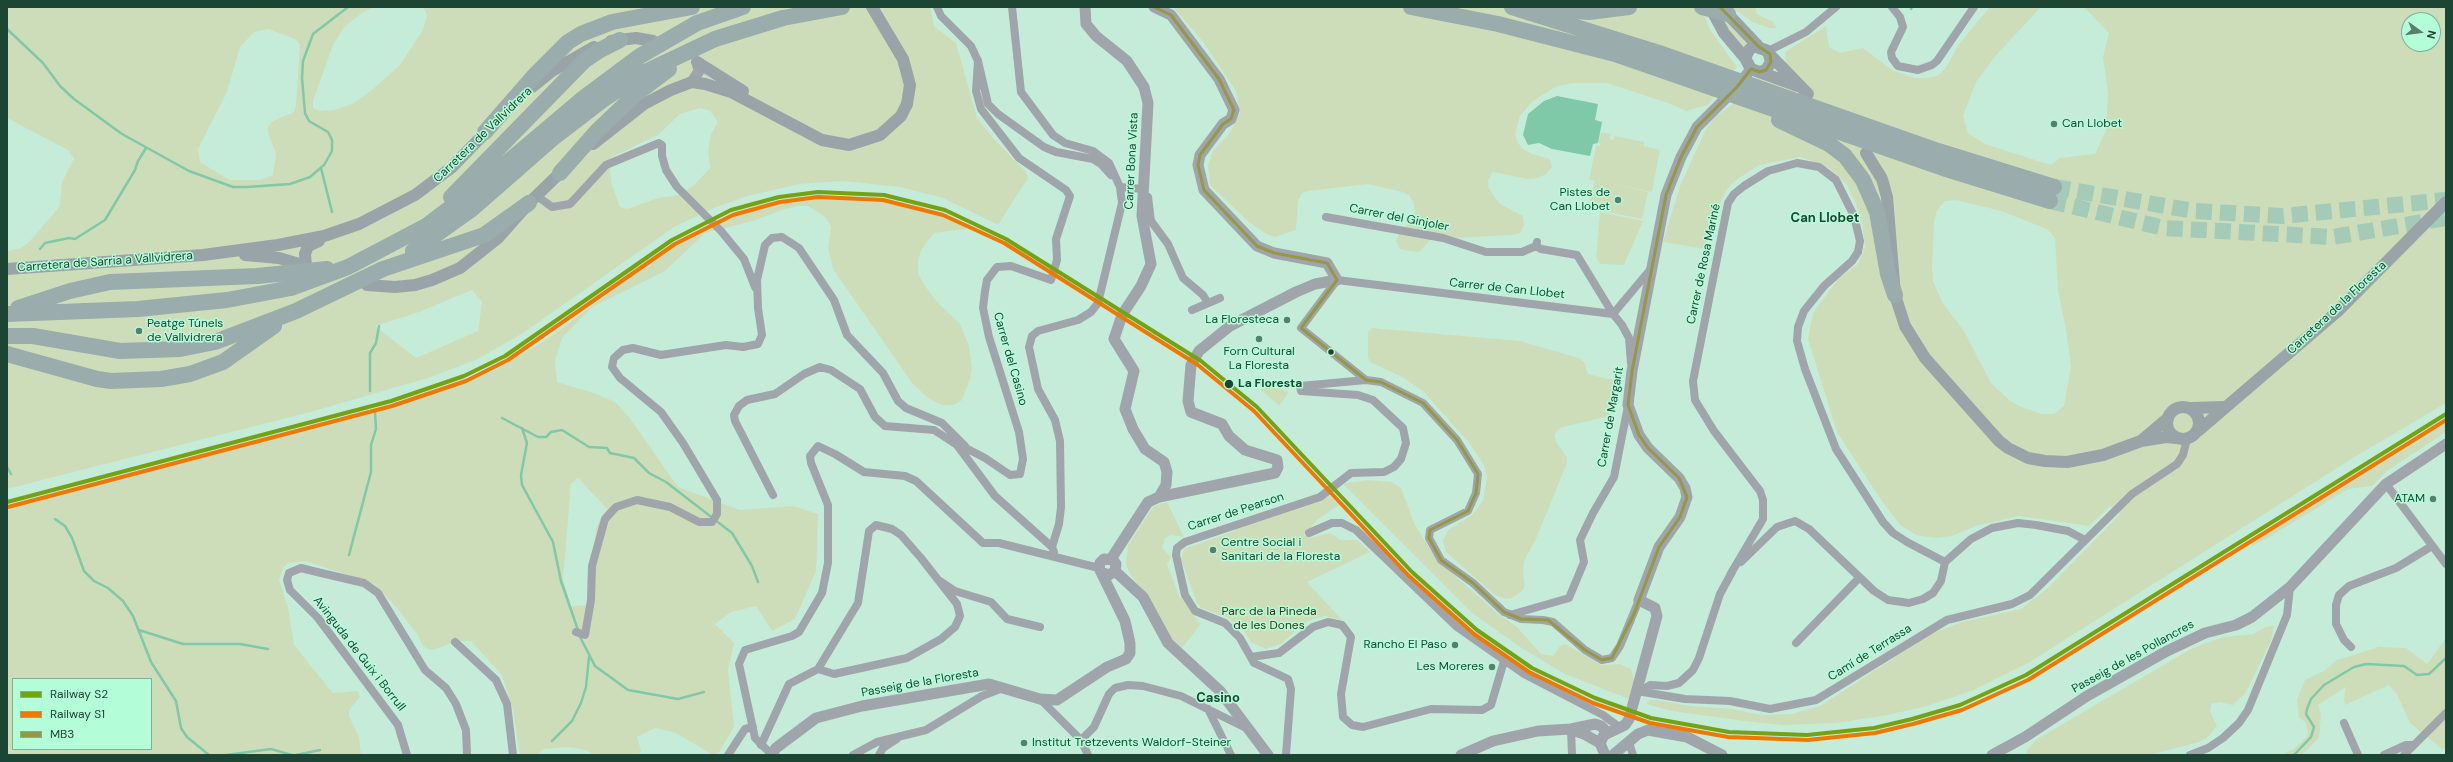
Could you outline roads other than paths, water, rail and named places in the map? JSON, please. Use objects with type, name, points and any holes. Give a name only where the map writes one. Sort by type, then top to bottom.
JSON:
[{"type":"highway","points":[[485,132],[534,76],[568,42],[581,34],[612,22],[692,7]]},
{"type":"highway","points":[[7,312],[138,309],[227,300],[292,288],[348,267],[372,256],[426,226],[484,182],[581,100],[640,56],[697,23],[744,7]]},
{"type":"highway","points":[[7,336],[33,336],[120,351],[180,349],[215,342],[296,311],[383,269],[426,243],[472,210],[558,135],[604,98],[641,74],[715,39],[777,20],[842,7]]},
{"type":"highway","points":[[1411,7],[1498,24],[1706,81],[1758,100],[1938,150],[2052,194]]},
{"type":"highway","points":[[1512,7],[1617,39],[1706,81],[1758,100],[1829,144],[1845,156],[1863,180],[1877,212],[1888,274],[1895,295]]},
{"type":"highway","points":[[1526,7],[1588,12],[1629,7]]},
{"type":"highway","points":[[560,173],[597,131],[637,92],[674,66],[720,45],[807,13]]},
{"type":"highway","points":[[372,256],[437,210],[585,60],[600,50],[620,40]]},
{"type":"highway","points":[[383,269],[484,234],[533,200]]},
{"type":"highway","points":[[7,312],[70,291],[110,282],[257,276],[348,267]]},
{"type":"highway","points":[[7,354],[97,379],[125,381],[173,378],[205,370],[223,362],[296,311]]},
{"type":"main road","points":[[367,285],[386,288],[405,286],[444,275],[471,260],[488,247],[560,173],[644,104],[671,90],[692,82],[718,87],[772,112],[810,135],[840,144],[856,144],[870,140],[885,132],[897,121],[909,98],[908,72],[897,48],[872,7]]},
{"type":"main road","points":[[1714,9],[1766,51],[1803,90],[1752,67],[1724,33],[1714,9]]},
{"type":"main road","name":"Carretera de Vallvidrera","points":[[203,255],[290,244],[340,231],[385,212],[428,186],[451,168],[485,132],[552,71],[592,48],[620,40],[636,38],[653,41]]},
{"type":"main road","points":[[1752,67],[1749,50],[1766,51]]},
{"type":"main road","points":[[1752,67],[1769,66],[1766,51]]},
{"type":"main road","points":[[697,62],[750,95],[772,112]]},
{"type":"main road","points":[[1866,153],[1882,179],[1887,197],[1895,295],[1905,326],[1925,358],[1999,441],[2008,448],[2036,460],[2067,462],[2103,455],[2141,441],[2166,437],[2181,438],[2198,431],[2199,418],[2191,408]]},
{"type":"main road","name":"Carretera de la Floresta","points":[[2198,431],[2223,407],[2251,387],[2338,311],[2446,202]]},
{"type":"main road","points":[[203,255],[259,256],[306,266],[305,254],[308,246],[340,231]]},
{"type":"main road","name":"Carretera de Sarria a Vallvidrera","points":[[7,269],[203,255]]},
{"type":"main road","points":[[2141,441],[2168,418],[2177,407],[2223,407]]},
{"type":"main road","points":[[2168,418],[2169,430],[2181,438]]},
{"type":"street","points":[[937,7],[941,16],[971,46],[978,60],[988,104],[998,114],[1044,147],[1056,152],[1093,159],[1101,164],[1120,187],[1143,193],[1148,198],[1152,221],[1168,244],[1183,278],[1208,303]]},
{"type":"street","points":[[1012,7],[1021,92],[1053,135],[1065,142],[1093,151],[1109,163],[1120,187],[1122,203],[1098,303],[1091,312],[1078,320],[1038,331],[1032,336],[1029,347],[1038,389],[1055,420],[1060,441],[1061,507],[1059,524],[1052,547]]},
{"type":"street","name":"Carrer Bona Vista","points":[[1086,7],[1086,24],[1096,36],[1127,61],[1144,87],[1148,103],[1149,120],[1143,193],[1143,223],[1152,264],[1141,286],[1122,315],[1114,339],[1134,370],[1125,410],[1145,450],[1164,462],[1167,472],[1166,486],[1159,497]]},
{"type":"street","points":[[1154,7],[1171,15],[1219,79],[1234,110],[1230,119],[1223,124],[1200,155],[1198,165],[1204,190],[1257,246],[1274,253],[1327,263],[1337,280]]},
{"type":"street","points":[[1766,51],[1806,32],[1836,7]]},
{"type":"street","points":[[1892,7],[1900,17],[1903,27],[1892,52],[1892,58],[1898,66],[1918,70],[1932,65],[1937,61],[1974,7]]},
{"type":"street","name":"Carrer del Casino","points":[[961,445],[1010,475],[1020,474],[1022,468],[1019,432],[1000,376],[985,315],[985,291],[988,280],[997,267],[1011,266],[1051,280],[1057,260],[1056,239],[1070,196],[1066,190],[1019,158],[981,109],[976,91],[978,60]]},
{"type":"street","points":[[692,82],[699,71],[697,62]]},
{"type":"street","name":"Carrer de Margarit","points":[[1510,615],[1569,598],[1584,562],[1580,540],[1593,513],[1614,478],[1628,405],[1632,371],[1654,265],[1666,195],[1690,140],[1705,117],[1737,87],[1752,67]]},
{"type":"street","points":[[533,200],[552,207],[570,204],[606,165],[659,143],[662,145],[662,156],[666,170],[677,187],[721,231],[744,259],[757,290],[762,335],[758,344],[743,347],[726,345],[661,355],[632,348],[624,350],[614,358],[612,367],[620,378],[661,412],[682,443],[717,500],[718,514],[712,522],[699,522],[670,506],[637,500],[616,507],[605,519],[592,566],[591,600],[585,635],[576,632]]},
{"type":"street","name":"Carrer de Rosa Mariné","points":[[1730,575],[1763,519],[1764,500],[1760,491],[1714,431],[1695,400],[1693,381],[1728,203],[1734,194],[1768,171],[1797,163],[1819,167],[1836,180],[1852,210],[1860,241],[1858,252],[1852,261],[1824,286],[1804,311],[1798,327],[1797,341],[1805,369],[1836,449],[1882,522],[1893,533],[1907,542],[1945,562]]},
{"type":"street","name":"Carrer del Ginjoler","points":[[1326,217],[1443,238],[1486,252],[1522,252],[1537,244],[1577,255],[1613,314]]},
{"type":"street","points":[[757,290],[765,245],[772,238],[782,237],[792,241],[803,254],[834,300],[847,335],[883,373],[898,401],[906,408],[942,423],[961,445],[996,496],[1052,547],[1055,556]]},
{"type":"street","name":"Carrer de Margarit","points":[[1613,314],[1638,287],[1654,265]]},
{"type":"street","points":[[1337,280],[1301,328],[1366,380],[1381,382],[1423,403],[1457,440],[1478,474],[1476,493],[1468,511],[1430,530],[1429,538],[1441,560],[1473,583],[1499,608],[1510,615],[1521,619],[1553,622],[1585,650],[1602,660],[1612,658],[1620,646],[1659,548],[1680,517],[1687,497],[1685,488],[1679,478],[1648,448],[1638,435],[1628,405]]},
{"type":"street","points":[[1101,571],[1102,560],[1111,558],[1148,502],[1159,497],[1274,473],[1278,467],[1277,460],[1245,450],[1233,440],[1222,424],[1191,412],[1188,401],[1191,365],[1199,351],[1230,326],[1296,292],[1315,284],[1337,280]]},
{"type":"street","name":"Carrer de Can Llobet","points":[[1337,280],[1613,314]]},
{"type":"street","points":[[1192,310],[1220,298]]},
{"type":"street","points":[[1613,314],[1622,325],[1629,338],[1632,371]]},
{"type":"street","points":[[773,495],[735,421],[734,415],[739,406],[747,400],[775,394],[813,368],[820,367],[831,370],[860,389],[875,417],[885,426],[934,430],[961,445]]},
{"type":"street","name":"Carrer de Pearson","points":[[1286,755],[1291,688],[1288,679],[1254,663],[1240,638],[1225,623],[1195,611],[1186,595],[1176,559],[1178,548],[1185,542],[1320,497],[1342,478],[1356,472],[1384,472],[1394,467],[1401,459],[1406,449],[1406,438],[1402,428],[1387,411],[1368,398],[1358,395],[1301,391],[1300,386],[1366,380]]},
{"type":"street","points":[[1638,693],[1650,685],[1667,686],[1679,683],[1693,670],[1699,658],[1714,609],[1730,575],[1777,527],[1795,521],[1809,529],[1859,578],[1888,600],[1910,603],[1923,599],[1933,593],[1941,581],[1945,562],[1971,539],[1992,528],[2004,525],[2036,525],[2068,531],[2085,540],[2132,494],[2177,464],[2183,455],[2181,438]]},
{"type":"street","name":"Passeig de les Pollancres","points":[[1998,754],[2039,729],[2069,706],[2167,651],[2205,632],[2249,620],[2290,587],[2386,484],[2446,444]]},
{"type":"street","points":[[771,754],[756,738],[740,664],[742,656],[751,648],[783,640],[799,632],[815,607],[826,582],[828,563],[828,505],[811,463],[810,456],[818,446],[836,454],[864,472],[905,476],[916,481],[983,543],[999,543],[1055,556],[1109,575],[1115,571],[1116,564],[1111,558]]},
{"type":"street","points":[[2386,484],[2446,564]]},
{"type":"street","points":[[1309,533],[1332,523],[1342,523],[1356,530],[1456,627],[1504,661],[1599,713],[1619,727]]},
{"type":"street","points":[[761,745],[789,684],[818,670],[858,603],[867,536],[872,527],[885,526],[901,535],[938,580],[960,610],[960,616],[949,633],[907,658],[834,674],[818,670]]},
{"type":"street","name":"Camí de Terrassa","points":[[1638,693],[1685,699],[1730,701],[1770,709],[1816,700],[1947,620],[2012,604],[2030,594],[2085,540]]},
{"type":"street","points":[[2351,647],[2344,640],[2336,624],[2336,605],[2339,595],[2349,586],[2396,568],[2432,546]]},
{"type":"street","name":"Avinguda de Guix i Borrull","points":[[407,755],[398,725],[318,618],[290,590],[287,580],[289,573],[301,568],[364,583],[378,593],[425,670],[446,688],[456,704],[466,730],[467,755]]},
{"type":"street","name":"Passeig de la Floresta","points":[[771,754],[776,748],[816,718],[829,714],[964,687],[989,684],[1040,699],[1057,700],[1108,666],[1126,658],[1130,653],[1130,643],[1124,621],[1101,571]]},
{"type":"street","points":[[1115,571],[1143,597],[1163,635],[1174,650],[1211,681],[1268,755]]},
{"type":"street","points":[[1796,643],[1859,578]]},
{"type":"street","points":[[938,580],[955,591],[991,602],[1007,619],[1040,627]]},
{"type":"street","points":[[2190,755],[2208,748],[2223,738],[2239,723],[2248,710],[2287,615],[2290,587]]},
{"type":"street","points":[[1600,743],[1607,732],[1625,725],[1629,719],[1638,693],[1657,616],[1655,608],[1639,600]]},
{"type":"street","points":[[1251,657],[1279,653],[1313,627],[1328,622],[1342,625],[1351,636],[1340,694],[1344,717],[1352,725],[1363,727],[1431,709],[1482,710],[1491,704],[1504,661]]},
{"type":"street","points":[[455,642],[496,680],[507,704],[513,755]]},
{"type":"street","points":[[1081,740],[1094,727],[1110,694],[1115,688],[1128,685],[1144,686],[1181,696],[1248,729]]},
{"type":"street","points":[[853,755],[877,742],[926,730],[982,696],[1004,688]]},
{"type":"street","points":[[1040,699],[1081,740],[1088,755]]},
{"type":"street","points":[[1204,706],[1210,711],[1231,755]]},
{"type":"street","points":[[1595,724],[1599,713]]},
{"type":"street","points":[[2404,755],[2412,745],[2446,713]]},
{"type":"street","points":[[2344,723],[2358,755]]},
{"type":"street","points":[[1461,755],[1511,736],[1538,731],[1571,729],[1595,724],[1601,726],[1607,732]]},
{"type":"street","points":[[728,755],[744,730],[753,727]]},
{"type":"street","points":[[1571,729],[1600,743],[1604,755]]},
{"type":"street","points":[[1571,729],[1572,755]]},
{"type":"street","points":[[1613,755],[1644,731],[1654,730],[1687,737],[1719,754]]},
{"type":"street","points":[[879,755],[883,748],[902,735]]},
{"type":"street","points":[[1629,743],[1633,755]]},
{"type":"street","points":[[2384,755],[2406,745],[2412,745]]},
{"type":"waterway","points":[[7,29],[43,63],[60,86],[74,99],[122,134],[189,171],[233,187],[247,187],[290,184],[310,177],[324,165],[332,151],[332,140],[328,132],[309,121],[305,113],[302,78],[303,61],[313,34],[348,7]]},
{"type":"waterway","points":[[40,249],[45,243],[69,238],[75,239],[105,220],[135,170],[138,161],[146,148]]},
{"type":"waterway","points":[[321,168],[332,212]]},
{"type":"waterway","points":[[370,391],[370,353],[376,343],[379,326]]},
{"type":"waterway","points":[[349,555],[371,472],[371,445],[376,429],[375,411]]},
{"type":"waterway","points":[[502,418],[538,437],[546,437],[551,432],[562,430],[589,447],[607,448],[610,453],[634,458],[649,473],[666,482],[732,533],[752,566],[758,582]]},
{"type":"waterway","points":[[522,428],[527,443],[521,475],[522,485],[553,542],[561,581],[578,630]]},
{"type":"waterway","points":[[7,467],[11,474]]},
{"type":"waterway","points":[[55,519],[65,526],[72,538],[84,571],[94,581],[108,588],[123,601],[133,616],[151,662],[176,701],[181,728],[187,737],[209,755]]},
{"type":"waterway","points":[[139,630],[183,644],[240,644],[268,649]]},
{"type":"waterway","points":[[579,635],[595,666],[628,690],[678,699],[704,692]]},
{"type":"waterway","points":[[552,741],[572,721],[581,703],[586,687],[589,657]]},
{"type":"waterway","points":[[2294,755],[2311,737],[2314,727],[2306,714],[2307,709],[2311,699],[2324,685],[2354,667],[2366,664],[2404,666],[2417,675],[2429,674],[2446,658]]},
{"type":"waterway","points":[[226,755],[271,749],[292,755]]},
{"type":"waterway","points":[[296,755],[320,750]]},
{"type":"tunnel","points":[[2054,187],[2194,211],[2283,216],[2446,200]]},
{"type":"tunnel","points":[[2050,201],[2164,228],[2333,237],[2446,218]]},
{"type":"rail line","name":"S2","points":[[7,502],[391,401],[464,376],[505,356],[672,240],[731,210],[779,197],[818,192],[884,195],[945,210],[1006,239],[1201,361],[1257,407],[1412,572],[1477,630],[1532,668],[1595,698],[1651,718],[1729,732],[1807,735],[1874,728],[1912,719],[1960,705],[2026,675],[2446,414]]},
{"type":"rail line","name":"S1","points":[[8,507],[392,406],[466,381],[508,360],[675,244],[733,215],[780,202],[818,197],[883,200],[943,215],[1004,243],[1198,365],[1254,411],[1409,576],[1474,634],[1529,672],[1593,703],[1650,723],[1728,737],[1808,740],[1875,733],[1913,724],[1962,710],[2028,680],[2446,420]]},
{"type":"place","name":"Can Llobet","points":[[2054,124]]},
{"type":"place","name":"Pistes de Can Llobet","points":[[1618,200]]},
{"type":"place","name":"La Floresteca","points":[[1287,320]]},
{"type":"place","name":"Peatge Túnels de Vallvidrera","points":[[139,331]]},
{"type":"place","name":"Forn Cultural La Floresta","points":[[1259,339]]},
{"type":"place","name":"La Floresta","points":[[1229,384]]},
{"type":"place","name":"ATAM","points":[[2433,499]]},
{"type":"place","name":"Centre Social i Sanitari de la Floresta","points":[[1213,550]]},
{"type":"place","name":"Rancho El Paso","points":[[1455,645]]},
{"type":"place","name":"Les Moreres","points":[[1492,667]]},
{"type":"place","name":"Institut Tretzevents Waldorf-Steiner","points":[[1024,743]]},
{"type":"district","name":"Can Llobet","points":[[1825,219]]},
{"type":"district","name":"Casino","points":[[1218,699]]},
{"type":"park label","name":"Parc de la Pineda de les Dones","points":[[1269,619]]}]
